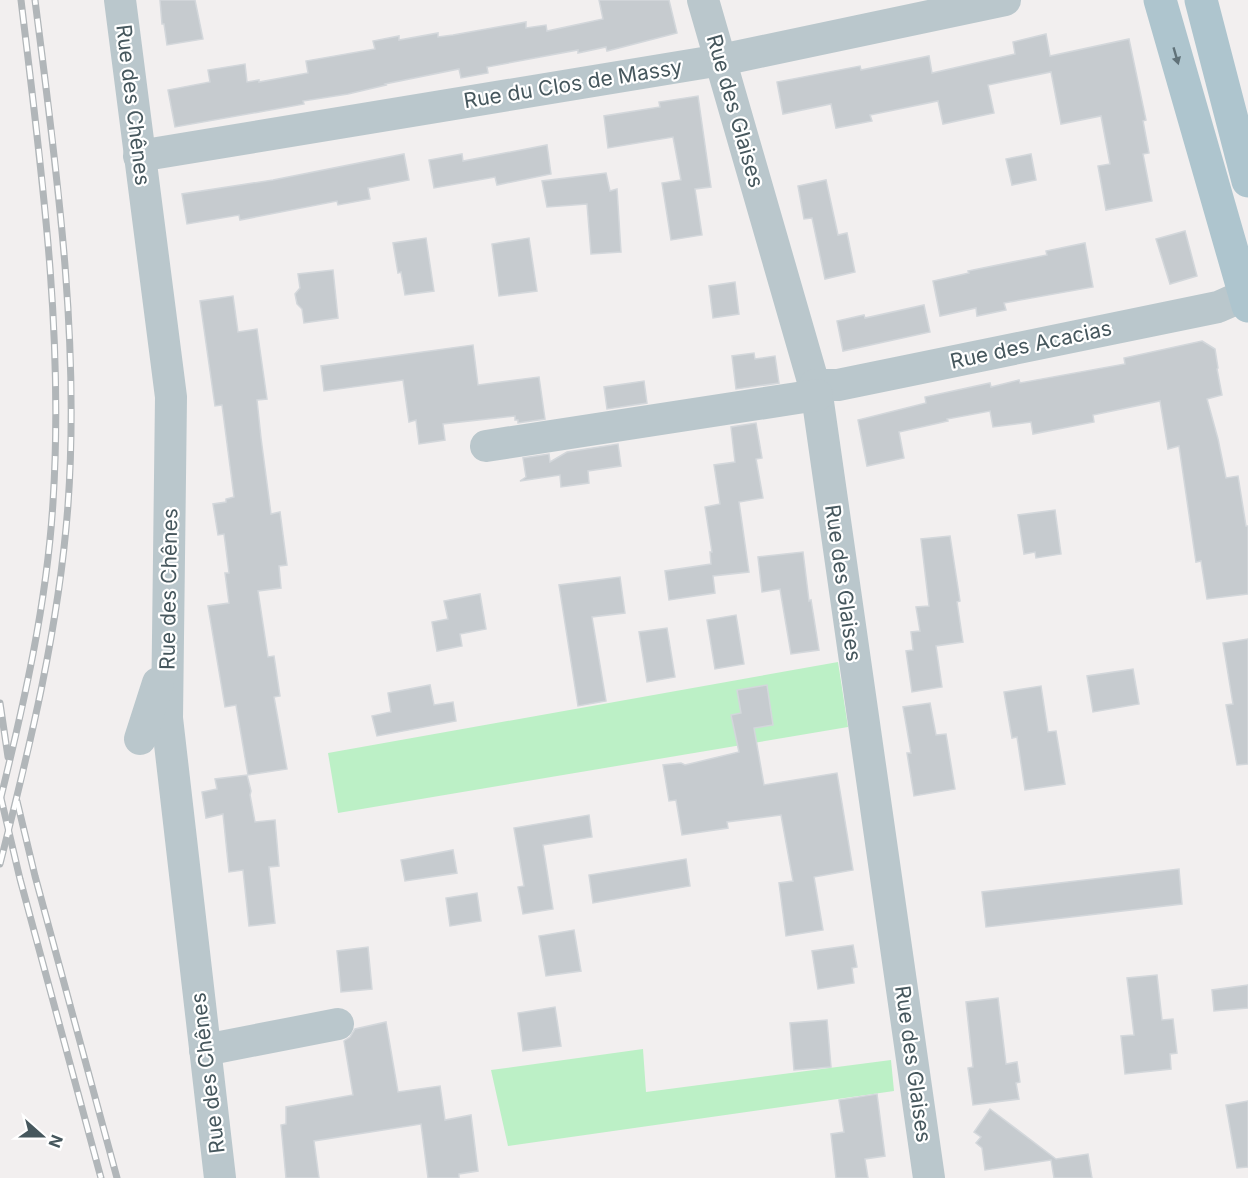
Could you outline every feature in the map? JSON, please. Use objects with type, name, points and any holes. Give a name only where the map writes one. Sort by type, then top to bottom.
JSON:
[{"type":"main road","points":[[1160,0],[1246,300]]},
{"type":"main road","points":[[1201,0],[1248,182]]},
{"type":"street","name":"Rue des Chênes","points":[[120,0],[171,397],[167,718],[220,1178]]},
{"type":"street","name":"Rue des Glaises","points":[[703,0],[816,390],[929,1178]]},
{"type":"street","name":"Rue du Clos de Massy","points":[[139,156],[721,60],[1005,0]]},
{"type":"street","name":"Rue des Acacias","points":[[486,446],[816,390],[1246,300]]},
{"type":"street","points":[[140,739],[168,654]]},
{"type":"street","points":[[205,1050],[338,1024]]},
{"type":"green space","points":[[838,662],[848,727],[338,813],[328,753]]},
{"type":"green space","points":[[643,1049],[646,1092],[891,1060],[894,1091],[508,1146],[491,1070]]},
{"type":"building","points":[[160,0],[195,0],[203,39],[167,45]]},
{"type":"building","points":[[599,0],[669,0],[677,33],[607,51],[606,47],[578,53],[578,50],[487,67],[488,73],[461,78],[459,69],[348,94],[303,101],[304,104],[175,127],[168,90],[210,82],[208,70],[245,64],[247,82],[259,80],[259,82],[308,73],[306,61],[375,49],[373,41],[399,36],[399,40],[438,33],[438,37],[526,22],[526,28],[546,25],[547,31],[603,19]]},
{"type":"building","points":[[1046,34],[1050,56],[1129,39],[1146,120],[1143,121],[1149,153],[1143,154],[1152,201],[1106,210],[1098,166],[1110,164],[1101,116],[1061,124],[1051,72],[988,85],[994,113],[943,124],[938,101],[870,115],[872,121],[836,128],[831,104],[783,114],[777,82],[860,66],[861,70],[929,56],[932,73],[1015,54],[1013,42]]},
{"type":"building","points":[[698,96],[711,187],[695,189],[702,235],[671,240],[662,183],[681,180],[673,137],[608,148],[604,116],[660,107],[659,102]]},
{"type":"building","points":[[547,145],[551,174],[497,185],[495,177],[434,188],[429,160],[462,154],[463,161]]},
{"type":"building","points":[[404,154],[409,180],[368,188],[370,199],[338,205],[337,201],[240,220],[239,215],[187,224],[182,194],[273,180]]},
{"type":"building","points":[[1031,154],[1036,180],[1012,185],[1006,159]]},
{"type":"building","points":[[606,173],[610,191],[617,189],[621,252],[591,254],[587,204],[547,207],[542,181]]},
{"type":"building","points":[[826,180],[838,235],[847,233],[855,272],[825,279],[812,218],[804,219],[798,186]]},
{"type":"building","points":[[1185,231],[1197,276],[1170,284],[1156,239]]},
{"type":"building","points":[[426,238],[434,291],[405,295],[401,272],[398,273],[393,243]]},
{"type":"building","points":[[529,238],[537,291],[499,296],[492,244]]},
{"type":"building","points":[[1085,243],[1093,287],[1004,303],[1006,310],[977,316],[976,308],[940,316],[933,281],[969,273],[968,271],[1047,255],[1046,251]]},
{"type":"building","points":[[333,270],[338,318],[304,323],[302,309],[297,304],[295,294],[300,288],[298,274]]},
{"type":"building","points":[[735,282],[739,314],[713,318],[709,286]]},
{"type":"building","points":[[233,296],[238,332],[257,329],[267,399],[257,400],[261,438],[271,514],[280,512],[287,565],[279,566],[281,588],[258,591],[268,657],[274,656],[280,696],[274,697],[287,769],[248,775],[236,705],[225,707],[208,606],[229,603],[225,573],[229,573],[224,534],[218,535],[213,504],[226,502],[226,499],[234,497],[222,405],[215,406],[200,301]]},
{"type":"building","points":[[924,305],[930,332],[843,351],[837,321],[864,315],[865,318]]},
{"type":"building","points":[[1202,341],[1215,349],[1222,395],[1207,399],[1226,478],[1238,476],[1246,526],[1248,526],[1248,594],[1207,599],[1201,561],[1196,562],[1179,446],[1168,449],[1160,401],[1093,415],[1094,422],[1033,434],[1031,422],[993,427],[990,411],[947,419],[948,421],[899,432],[904,458],[867,466],[858,420],[926,403],[925,397],[990,383],[991,387],[1019,380],[1020,383],[1125,364],[1124,358]]},
{"type":"building","points":[[473,345],[478,385],[539,377],[545,419],[518,423],[515,416],[443,424],[445,440],[419,444],[416,420],[409,422],[403,380],[324,391],[321,366]]},
{"type":"building","points":[[754,353],[755,359],[775,356],[779,383],[736,389],[732,356]]},
{"type":"building","points":[[644,381],[647,403],[607,409],[604,387]]},
{"type":"building","points":[[756,423],[762,458],[756,459],[763,498],[739,502],[749,572],[713,576],[715,593],[669,600],[665,571],[711,564],[710,552],[712,552],[705,507],[720,504],[714,465],[735,462],[731,427]]},
{"type":"building","points":[[618,444],[621,466],[588,471],[589,483],[561,487],[560,475],[520,481],[526,477],[523,458],[549,454],[550,462],[567,452]]},
{"type":"building","points":[[1055,510],[1061,554],[1036,558],[1035,552],[1024,554],[1018,515]]},
{"type":"building","points":[[950,536],[960,601],[957,602],[963,642],[936,646],[942,687],[912,692],[906,651],[913,650],[911,632],[920,631],[916,607],[929,606],[921,539]]},
{"type":"building","points":[[803,552],[809,601],[811,600],[819,650],[791,654],[780,589],[762,592],[758,557]]},
{"type":"building","points":[[620,577],[625,613],[592,617],[606,701],[578,706],[559,585]]},
{"type":"building","points":[[480,594],[486,629],[460,634],[462,646],[437,651],[432,622],[448,619],[444,601]]},
{"type":"building","points":[[736,615],[744,664],[715,669],[707,620]]},
{"type":"building","points":[[667,628],[675,677],[647,682],[639,632]]},
{"type":"building","points":[[1248,639],[1248,764],[1237,765],[1226,705],[1233,704],[1223,643]]},
{"type":"building","points":[[1133,669],[1139,704],[1093,712],[1087,676]]},
{"type":"building","points":[[430,685],[434,705],[453,702],[456,721],[377,736],[372,716],[391,712],[388,693]]},
{"type":"building","points":[[767,685],[773,725],[754,728],[764,785],[837,773],[853,870],[814,877],[823,930],[786,936],[779,883],[793,881],[781,815],[727,822],[728,828],[682,835],[676,800],[669,801],[663,765],[681,763],[685,765],[739,752],[731,715],[741,713],[737,690]]},
{"type":"building","points":[[1041,686],[1048,732],[1056,731],[1065,784],[1025,790],[1017,737],[1012,738],[1004,692]]},
{"type":"building","points":[[930,703],[936,735],[946,734],[955,789],[914,796],[907,753],[911,753],[903,707]]},
{"type":"building","points":[[247,775],[255,822],[275,820],[279,866],[269,867],[275,923],[249,926],[243,870],[229,872],[223,814],[206,818],[202,792],[217,789],[215,779]]},
{"type":"building","points":[[589,815],[592,837],[543,845],[553,909],[523,914],[518,887],[524,886],[514,828]]},
{"type":"building","points":[[453,850],[457,873],[405,881],[401,860]]},
{"type":"building","points":[[686,859],[690,886],[593,903],[589,875]]},
{"type":"building","points":[[1179,869],[1182,904],[986,927],[982,892]]},
{"type":"building","points":[[477,893],[481,921],[450,926],[446,898]]},
{"type":"building","points":[[574,930],[581,971],[546,976],[539,936]]},
{"type":"building","points":[[853,945],[857,967],[852,968],[854,983],[818,989],[812,951]]},
{"type":"building","points":[[368,947],[372,989],[341,992],[337,951]]},
{"type":"building","points":[[1157,975],[1162,1020],[1173,1019],[1177,1053],[1170,1054],[1171,1069],[1125,1074],[1121,1036],[1134,1035],[1127,978]]},
{"type":"building","points":[[1248,985],[1248,1008],[1214,1011],[1212,990]]},
{"type":"building","points":[[998,998],[1006,1064],[1017,1062],[1020,1082],[1016,1083],[1019,1099],[973,1105],[968,1068],[973,1067],[966,1002]]},
{"type":"building","points":[[555,1007],[561,1046],[523,1051],[518,1013]]},
{"type":"building","points":[[827,1020],[831,1067],[794,1070],[790,1023]]},
{"type":"building","points":[[386,1022],[398,1092],[440,1086],[445,1120],[471,1115],[478,1171],[459,1174],[459,1178],[428,1178],[421,1124],[314,1141],[319,1178],[286,1178],[281,1125],[286,1124],[286,1107],[353,1095],[344,1041],[355,1029]]},
{"type":"building","points":[[877,1094],[885,1156],[865,1159],[868,1178],[836,1178],[831,1134],[844,1132],[839,1100]]},
{"type":"building","points":[[1248,1101],[1248,1167],[1237,1168],[1226,1105]]},
{"type":"building","points":[[990,1109],[1056,1159],[1088,1154],[1092,1178],[1054,1178],[1051,1160],[985,1170],[982,1148],[976,1143],[981,1137],[974,1132]]},
{"type":"railway","points":[[0,801],[26,690],[46,578],[56,439],[49,251],[21,0]]},
{"type":"railway","points":[[0,864],[42,686],[58,596],[68,505],[71,442],[71,378],[64,252],[35,0]]},
{"type":"railway","points":[[0,703],[8,757]]},
{"type":"railway","points":[[0,794],[20,879],[101,1178]]},
{"type":"railway","points":[[17,801],[35,876],[117,1178]]}]
